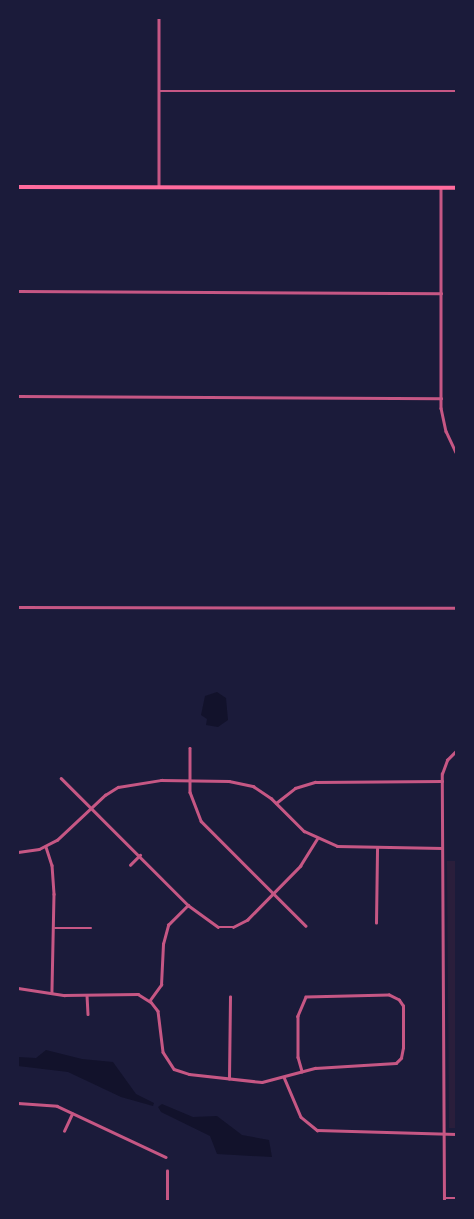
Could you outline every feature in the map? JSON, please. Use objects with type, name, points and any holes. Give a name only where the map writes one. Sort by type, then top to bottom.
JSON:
[{"type":"main road","points":[[18,187],[456,188]]},
{"type":"street","points":[[159,18],[159,187]]},
{"type":"street","points":[[159,91],[456,91]]},
{"type":"street","points":[[441,188],[441,398],[446,431],[456,452]]},
{"type":"street","points":[[18,291],[441,293]]},
{"type":"street","points":[[18,396],[441,398]]},
{"type":"street","points":[[18,606],[456,608]]},
{"type":"street","points":[[190,748],[192,801],[201,821],[306,926]]},
{"type":"street","points":[[456,751],[444,766],[442,782],[444,1200],[456,1198]]},
{"type":"street","points":[[61,778],[188,905],[213,925],[226,928],[240,925],[300,866],[317,839]]},
{"type":"street","points":[[18,852],[46,847],[57,840],[104,795],[130,784],[190,781],[242,783],[262,792],[304,831],[317,839],[337,846],[442,848]]},
{"type":"street","points":[[276,803],[295,788],[315,782],[442,782]]},
{"type":"street","points":[[46,847],[54,878],[55,928],[52,993]]},
{"type":"street","points":[[376,848],[376,923]]},
{"type":"street","points":[[130,865],[140,855]]},
{"type":"street","points":[[150,1001],[161,985],[165,934],[174,918],[188,905]]},
{"type":"street","points":[[55,928],[91,928]]},
{"type":"street","points":[[18,988],[52,993],[87,995],[132,993],[150,1001],[158,1011],[163,1052],[173,1067],[190,1074],[262,1082],[302,1071],[388,1065],[401,1058],[403,1006],[395,997],[312,995],[302,1002],[298,1016],[298,1057],[302,1071]]},
{"type":"street","points":[[87,995],[88,1014]]},
{"type":"street","points":[[229,1079],[230,997]]},
{"type":"street","points":[[284,1076],[301,1117],[317,1130],[456,1134]]},
{"type":"street","points":[[18,1103],[57,1106],[166,1158]]},
{"type":"street","points":[[64,1131],[72,1114]]},
{"type":"street","points":[[167,1170],[167,1202]]},
{"type":"shaded area","points":[[217,692],[226,698],[228,720],[218,727],[206,725],[207,719],[201,715],[205,696]]},
{"type":"shaded area","points":[[447,861],[456,861],[456,1128],[449,1128]]},
{"type":"shaded area","points":[[46,1050],[82,1059],[113,1062],[136,1094],[154,1103],[153,1106],[121,1097],[68,1072],[18,1066],[18,1057],[36,1058]]},
{"type":"shaded area","points":[[162,1104],[193,1117],[217,1116],[242,1135],[269,1140],[272,1157],[217,1154],[210,1136],[161,1112],[158,1107]]}]
